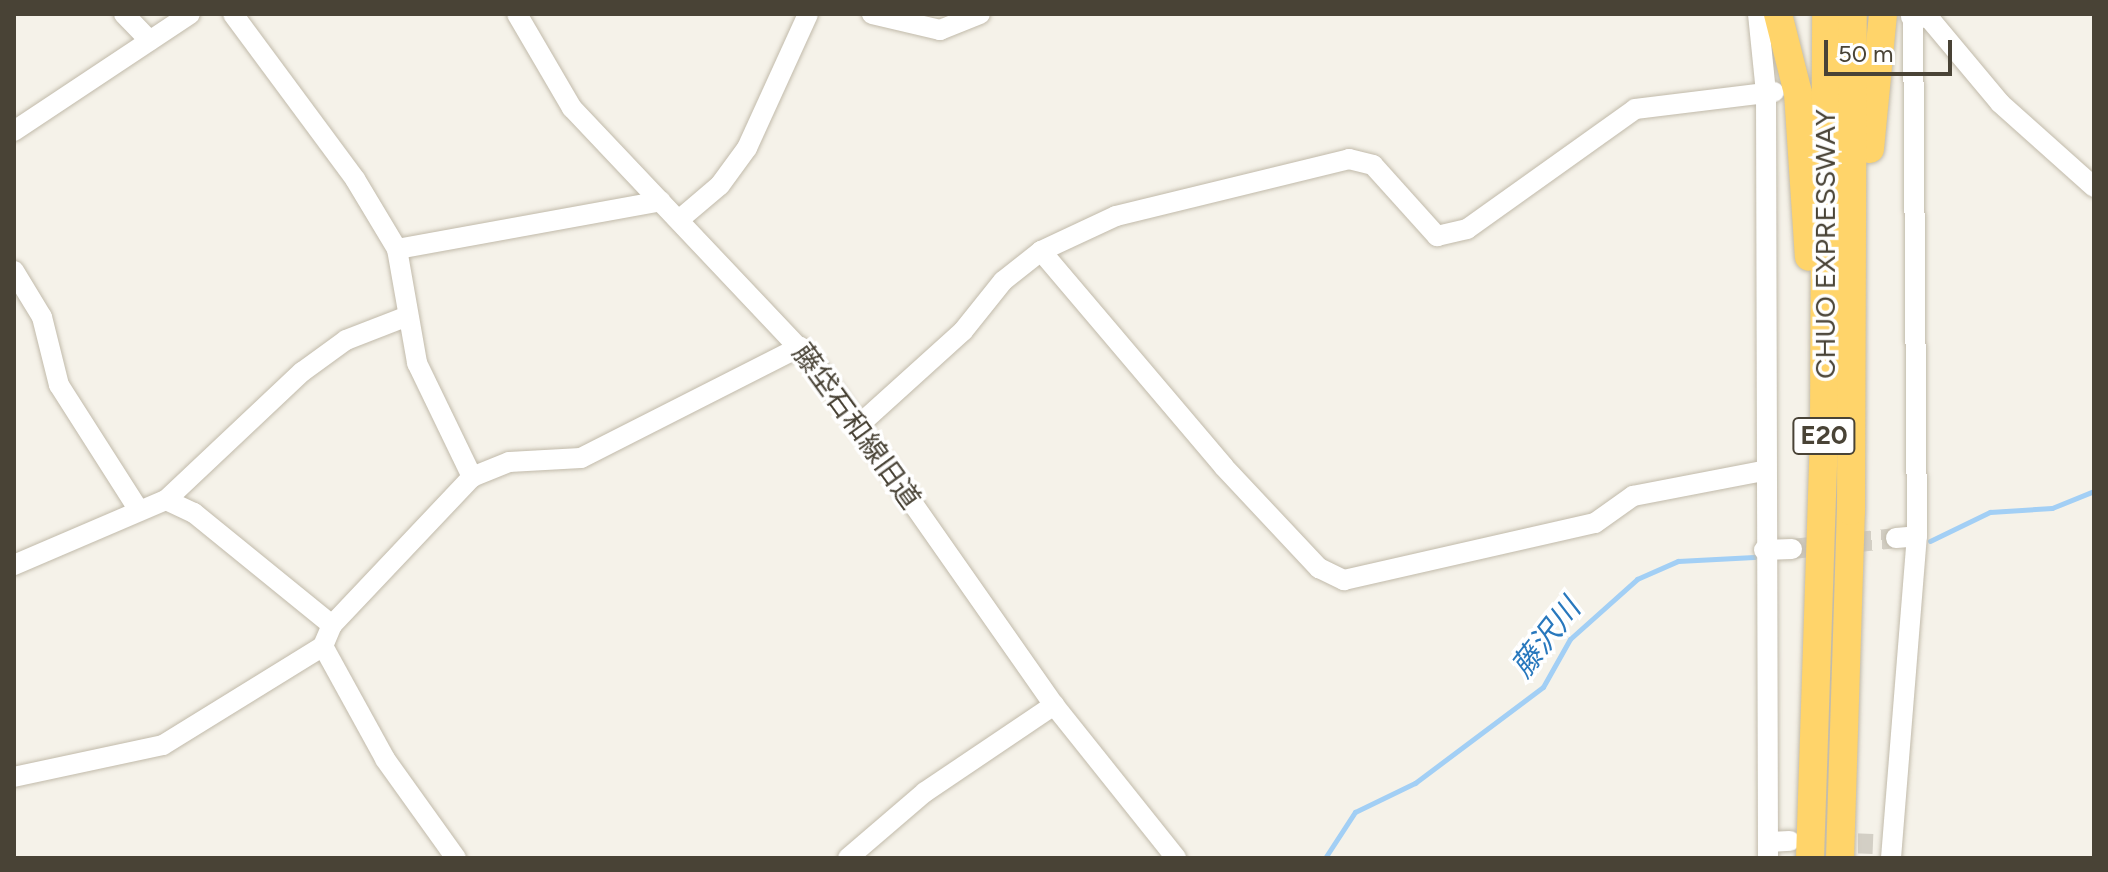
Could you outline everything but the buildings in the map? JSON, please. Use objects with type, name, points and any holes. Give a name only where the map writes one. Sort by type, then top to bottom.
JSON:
[{"type":"highway","points":[[1778,14],[1798,93],[1824,425]]},
{"type":"highway","name":"CHUO EXPRESSWAY","points":[[1800,849],[1824,425],[1826,14]]},
{"type":"highway","name":"CHUO EXPRESSWAY","points":[[1840,858],[1851,511],[1853,14]]},
{"type":"highway","points":[[1851,511],[1883,14]]},
{"type":"street","points":[[124,14],[150,41]]},
{"type":"street","points":[[14,131],[190,14]]},
{"type":"street","points":[[233,14],[355,179],[397,249],[408,316],[437,415],[472,477]]},
{"type":"street","name":"藤垈石和線旧道","points":[[517,14],[572,108],[800,347],[859,425],[1054,705],[1176,858]]},
{"type":"street","points":[[680,219],[720,185],[747,148],[808,14]]},
{"type":"street","points":[[872,14],[940,30],[980,14]]},
{"type":"street","points":[[1758,14],[1770,93],[1763,471],[1769,850],[1800,849]]},
{"type":"street","points":[[1885,849],[1906,537],[1912,16],[1929,18],[2000,103],[2094,187]]},
{"type":"street","points":[[859,425],[1041,251],[1116,216],[1349,159],[1373,165],[1437,236],[1467,229],[1635,109],[1770,93]]},
{"type":"street","points":[[397,249],[661,201]]},
{"type":"street","points":[[1041,251],[1224,467],[1319,568],[1344,580],[1595,523],[1633,496],[1763,471]]},
{"type":"street","points":[[14,271],[42,317],[59,385],[138,509]]},
{"type":"street","points":[[14,565],[138,509],[166,500],[302,372],[346,340],[408,316]]},
{"type":"street","points":[[14,777],[163,745],[323,646],[332,625],[472,477],[509,462],[581,458],[800,347]]},
{"type":"street","points":[[166,500],[194,513],[332,625]]},
{"type":"street","points":[[1764,550],[1792,549]]},
{"type":"street","points":[[323,646],[385,759],[456,858]]},
{"type":"street","points":[[848,858],[925,792],[1054,705]]},
{"type":"waterway","name":"藤沢川","points":[[1930,541],[1990,512],[2052,508],[2094,491]]},
{"type":"waterway","name":"藤沢川","points":[[1325,858],[1355,812],[1415,783],[1543,687],[1570,639],[1637,579],[1678,561],[1754,557]]},
{"type":"tunnel","points":[[1792,549],[1896,538]]},
{"type":"tunnel","points":[[1798,841],[1873,844]]}]
